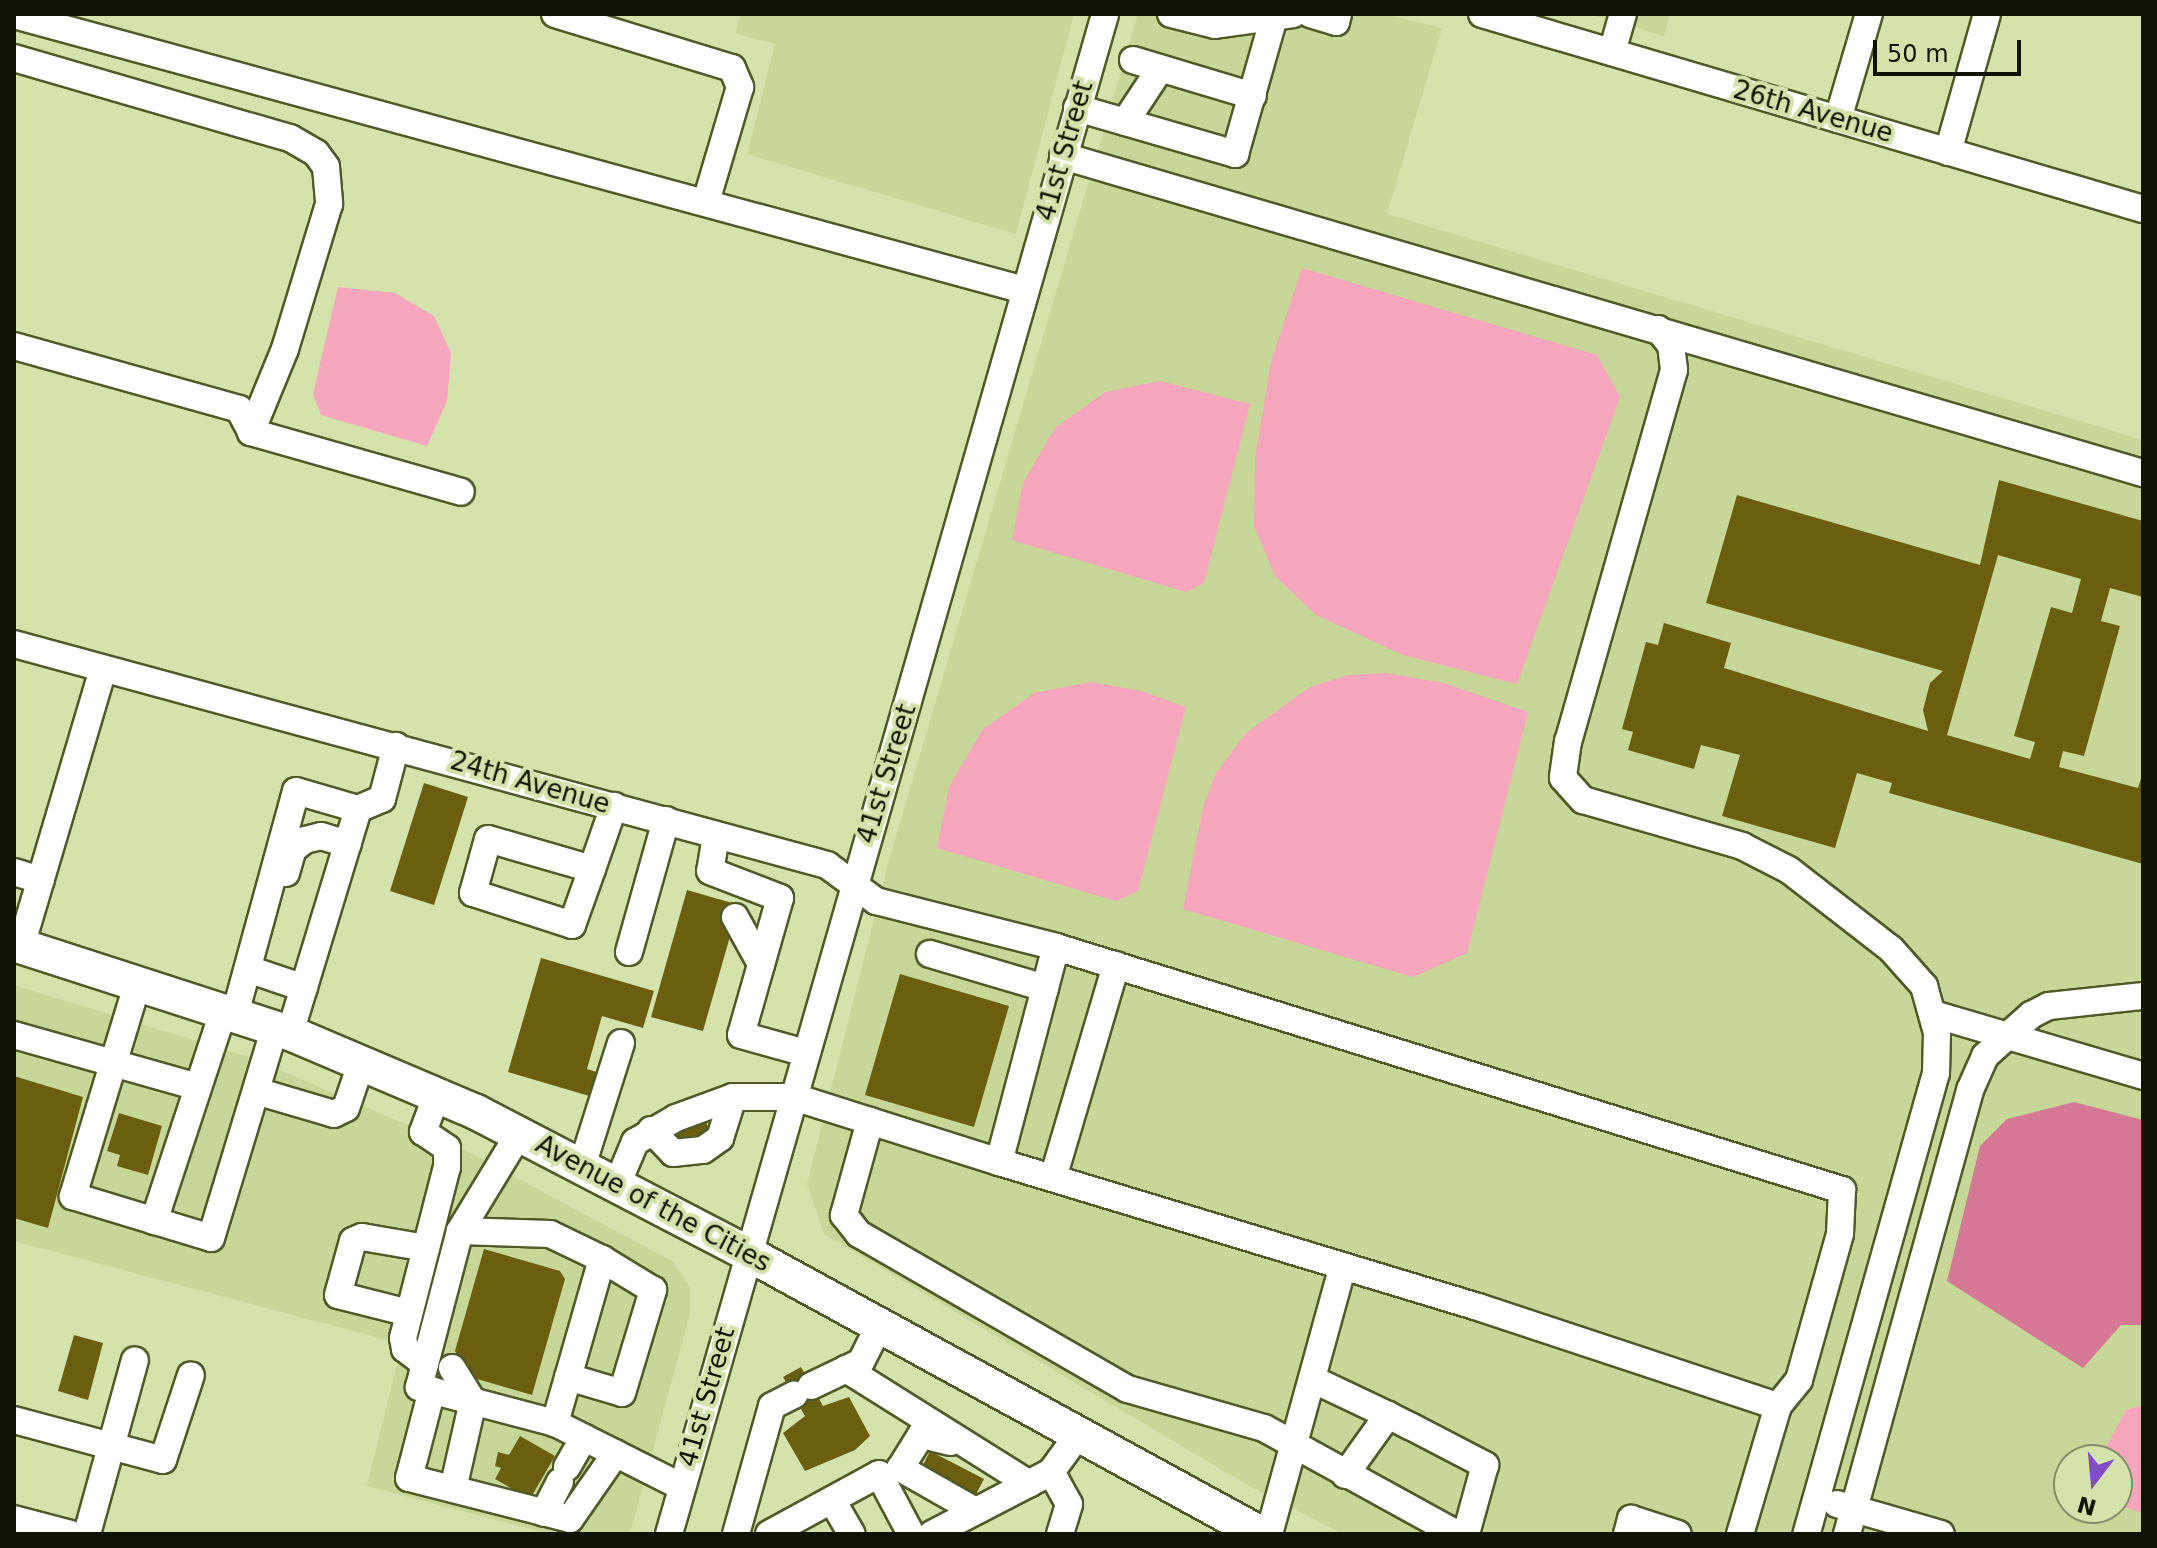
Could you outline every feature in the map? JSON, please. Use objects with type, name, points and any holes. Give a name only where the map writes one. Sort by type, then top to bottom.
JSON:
[{"type":"main road","name":"Avenue of the Cities","points":[[18,945],[282,1030],[437,1094],[747,1253],[1261,1534]]},
{"type":"street","points":[[555,14],[732,68],[740,87],[706,202]]},
{"type":"street","name":"41st Street","points":[[669,1534],[747,1253],[1105,14]]},
{"type":"street","points":[[1077,108],[1235,154],[1281,15],[1215,25],[1171,14]]},
{"type":"street","points":[[1310,14],[1336,22],[1338,14]]},
{"type":"street","name":"26th Avenue","points":[[1482,14],[2143,209]]},
{"type":"street","points":[[1612,52],[1623,14]]},
{"type":"street","points":[[1838,119],[1869,14]]},
{"type":"street","points":[[1948,152],[1987,14]]},
{"type":"street","points":[[14,15],[1024,290]]},
{"type":"street","points":[[14,58],[290,138],[316,153],[326,167],[329,204],[285,349],[251,432]]},
{"type":"street","points":[[1133,60],[1253,96]]},
{"type":"street","points":[[1125,122],[1160,69]]},
{"type":"street","points":[[1063,156],[2143,473]]},
{"type":"street","points":[[1658,329],[1671,345],[1674,370],[1568,741],[1563,778],[1583,800],[1754,850],[1789,870],[1891,949],[1924,986],[1933,1014],[1936,1073],[1806,1534]]},
{"type":"street","points":[[14,346],[239,409],[251,432],[461,492]]},
{"type":"street","points":[[1674,370],[1692,353],[1726,349]]},
{"type":"street","name":"24th Avenue","points":[[14,644],[827,865],[876,901],[1056,947],[1842,1190],[1840,1234],[1799,1380],[1778,1406]]},
{"type":"street","points":[[18,945],[41,880],[103,669]]},
{"type":"street","points":[[250,960],[269,934],[293,849],[321,836],[353,827],[382,799],[396,746]]},
{"type":"street","points":[[154,1221],[198,1087],[250,960],[296,791],[353,827]]},
{"type":"street","points":[[592,869],[488,839],[473,893],[572,925],[592,869],[614,806]]},
{"type":"street","points":[[629,952],[666,820]]},
{"type":"street","points":[[138,982],[73,1196],[211,1238],[256,1091],[304,988],[353,827]]},
{"type":"street","points":[[716,835],[710,871],[761,964]]},
{"type":"street","points":[[710,871],[780,898],[741,1035],[806,1053]]},
{"type":"street","points":[[14,872],[41,880]]},
{"type":"street","points":[[999,1162],[1056,947]]},
{"type":"street","points":[[930,954],[1045,988]]},
{"type":"street","points":[[250,960],[304,988]]},
{"type":"street","points":[[1053,1178],[1116,965]]},
{"type":"street","points":[[1850,1522],[1970,1090],[1985,1056],[2004,1036],[2049,1006],[2143,996]]},
{"type":"street","points":[[1933,1014],[2143,1076]]},
{"type":"street","points":[[14,1035],[198,1087]]},
{"type":"street","points":[[582,1166],[621,1043]]},
{"type":"street","points":[[256,1091],[334,1114],[346,1108],[362,1061]]},
{"type":"street","points":[[437,1094],[423,1132],[447,1148],[447,1167],[409,1313],[405,1349],[438,1355],[473,1401]]},
{"type":"street","points":[[617,1185],[635,1142],[651,1130],[733,1097],[794,1097],[1343,1266],[1778,1406],[1740,1534]]},
{"type":"street","points":[[651,1130],[673,1153],[703,1150],[720,1138],[733,1097]]},
{"type":"street","points":[[870,1121],[844,1215],[859,1234],[1128,1389],[1264,1428],[1293,1448],[1457,1534]]},
{"type":"street","points":[[519,1134],[460,1231],[438,1355],[419,1387],[555,1423],[682,1487]]},
{"type":"street","points":[[460,1231],[550,1234],[602,1259],[653,1290],[622,1393],[568,1377]]},
{"type":"street","points":[[409,1313],[338,1295],[353,1241],[362,1237],[426,1248]]},
{"type":"street","points":[[555,1423],[602,1259]]},
{"type":"street","points":[[1269,1534],[1343,1266]]},
{"type":"street","points":[[736,1534],[772,1406],[861,1362],[879,1326]]},
{"type":"street","points":[[87,1534],[135,1360]]},
{"type":"street","points":[[846,1369],[982,1457]]},
{"type":"street","points":[[14,1420],[157,1460],[168,1456],[191,1375]]},
{"type":"street","points":[[1312,1379],[1485,1465],[1466,1534]]},
{"type":"street","points":[[432,1390],[409,1478],[570,1519],[616,1453]]},
{"type":"street","points":[[453,1489],[473,1401]]},
{"type":"street","points":[[1345,1475],[1388,1415]]},
{"type":"street","points":[[974,1510],[903,1472],[900,1462],[921,1435],[932,1435],[1040,1478],[1069,1504],[1060,1534]]},
{"type":"street","points":[[932,1534],[1040,1478],[1078,1435]]},
{"type":"street","points":[[544,1513],[584,1437]]},
{"type":"street","points":[[782,1531],[879,1474],[911,1534]]},
{"type":"street","points":[[1817,1498],[1850,1522],[1941,1534]]},
{"type":"street","points":[[832,1500],[852,1534]]},
{"type":"street","points":[[14,1519],[71,1534]]},
{"type":"street","points":[[1627,1534],[1631,1519],[1678,1534]]},
{"type":"shaded area","points":[[741,14],[1074,14],[1016,234],[747,154],[775,44],[735,33]]},
{"type":"shaded area","points":[[1138,14],[1385,14],[1442,28],[1387,214],[2143,440],[2143,1534],[1343,1534],[1251,1487],[824,1234],[807,1184],[887,867]]},
{"type":"shaded area","points":[[1588,14],[1670,14],[1664,36]]},
{"type":"shaded area","points":[[1302,268],[1597,355],[1620,397],[1517,684],[1403,655],[1316,615],[1275,576],[1254,526],[1255,458],[1271,362]]},
{"type":"shaded area","points":[[338,287],[395,293],[434,316],[451,353],[447,401],[427,446],[321,415],[313,394]]},
{"type":"shaded area","points":[[1160,381],[1250,404],[1204,583],[1186,592],[1012,540],[1023,483],[1055,428],[1105,392]]},
{"type":"shaded area","points":[[1387,673],[1444,683],[1528,712],[1467,953],[1413,977],[1183,909],[1203,807],[1216,773],[1246,733],[1310,687],[1348,675]]},
{"type":"shaded area","points":[[1091,682],[1141,691],[1186,707],[1138,891],[1116,901],[937,848],[949,787],[982,730],[1034,693]]},
{"type":"shaded area","points":[[14,985],[252,1058],[461,1148],[672,1261],[690,1287],[690,1314],[630,1534],[549,1534],[367,1486],[402,1344],[14,1241]]},
{"type":"shaded area","points":[[2074,1102],[2143,1120],[2143,1325],[2121,1325],[2083,1368],[1947,1281],[1980,1146],[2007,1119]]},
{"type":"shaded area","points":[[2143,1405],[2143,1513],[2133,1510],[2133,1444],[2108,1444],[2126,1410]]},
{"type":"building","points":[[1999,480],[2143,521],[2143,597],[2110,588],[2101,621],[2120,626],[2084,756],[2063,751],[2059,767],[2138,788],[2143,772],[2143,864],[1889,793],[1892,783],[1857,773],[1835,848],[1722,816],[1740,755],[1701,745],[1694,769],[1628,750],[1633,732],[1622,729],[1646,642],[1658,645],[1664,623],[1731,643],[1724,668],[1928,731],[1923,710],[1930,683],[1943,671],[1706,603],[1737,495],[1980,565]],"holes":[[[1998,555],[2081,579],[2072,613],[2051,607],[2014,736],[2035,742],[2030,759],[1947,735]]]},
{"type":"building","points":[[424,783],[468,797],[434,905],[390,891]]},
{"type":"building","points":[[687,890],[739,905],[703,1031],[651,1017]]},
{"type":"building","points":[[541,958],[654,991],[643,1028],[602,1016],[587,1069],[603,1074],[596,1098],[508,1072]]},
{"type":"building","points":[[900,974],[1009,1006],[974,1127],[865,1095]]},
{"type":"building","points":[[14,1076],[83,1097],[48,1228],[14,1218]]},
{"type":"building","points":[[119,1113],[162,1126],[148,1175],[117,1166],[120,1155],[107,1151]]},
{"type":"building","points":[[703,1116],[712,1135],[683,1149],[673,1130]]},
{"type":"building","points":[[484,1249],[560,1271],[565,1279],[532,1395],[470,1377],[455,1351]]},
{"type":"building","points":[[74,1335],[103,1343],[88,1400],[58,1391]]},
{"type":"building","points":[[801,1367],[823,1406],[849,1397],[870,1436],[855,1450],[805,1471],[783,1433],[805,1416],[783,1377]]},
{"type":"building","points":[[520,1436],[555,1456],[530,1499],[495,1479],[501,1468],[495,1466],[498,1452],[509,1455]]},
{"type":"building","points":[[930,1451],[984,1479],[972,1502],[918,1475]]}]
